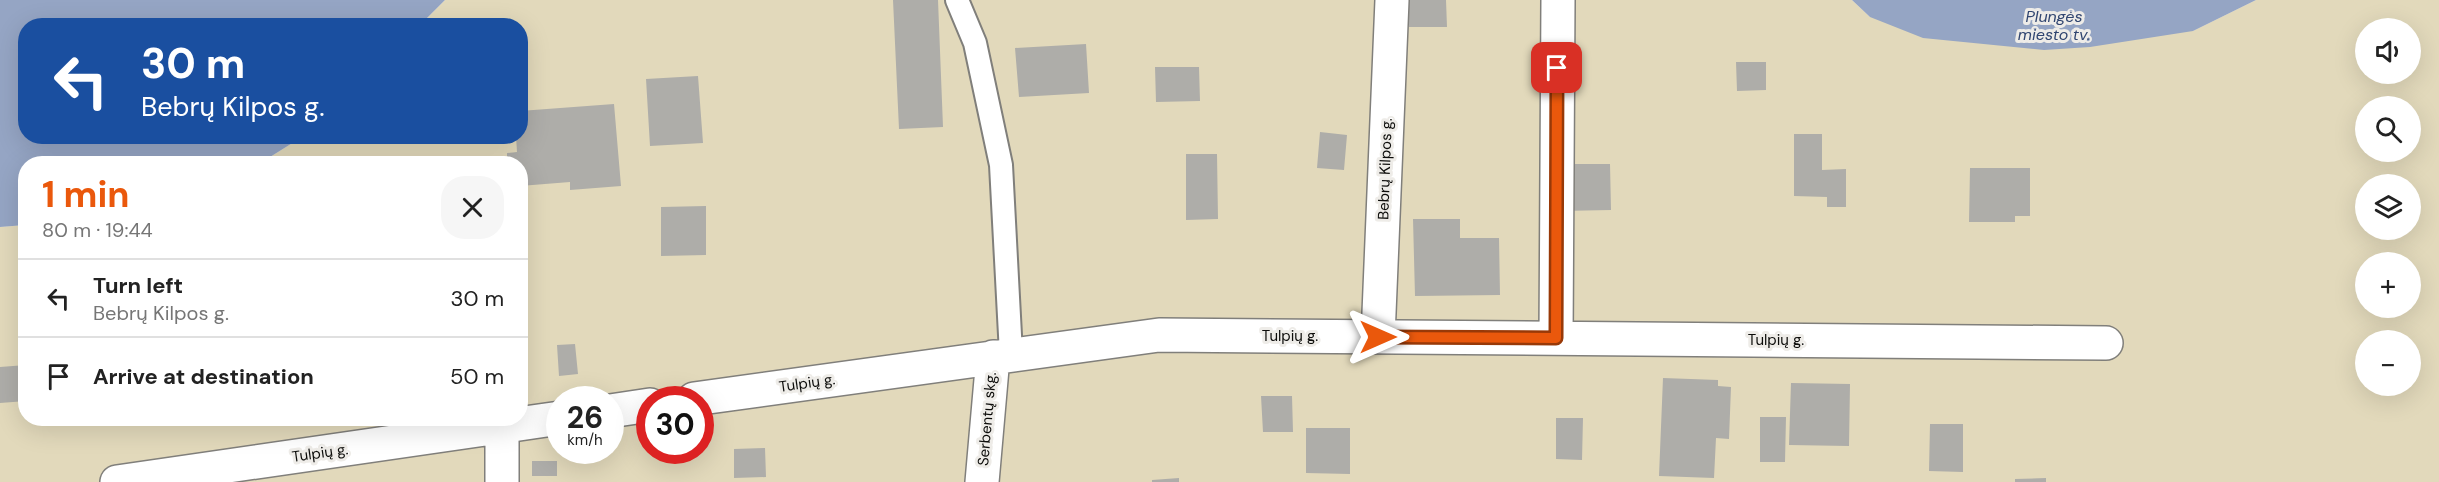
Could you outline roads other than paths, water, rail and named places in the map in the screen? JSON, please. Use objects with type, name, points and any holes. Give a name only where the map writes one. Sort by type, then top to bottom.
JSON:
[{"type":"street","name":"Bebrų Kilpos g.","points":[[1378,337],[1392,0]]},
{"type":"street","points":[[1556,338],[1558,0]]},
{"type":"street","name":"Tulpių g.","points":[[714,396],[1159,335],[2106,343]]},
{"type":"street","name":"Serbentų skg.","points":[[982,482],[1002,356]]},
{"type":"street","name":"Tulpių g.","points":[[528,422],[546,420]]},
{"type":"street","name":"Tulpių g.","points":[[117,482],[502,426]]},
{"type":"street","points":[[502,426],[502,482]]},
{"type":"lane","points":[[957,0],[975,43],[1001,165],[1002,356]]},
{"type":"water","points":[[0,0],[445,0],[427,18],[18,18],[18,144],[291,144],[272,156],[18,156],[18,226],[0,227]]},
{"type":"water","name":"Plungės miesto tv.","points":[[1852,0],[2256,0],[2193,31],[2090,47],[2044,50],[1923,38],[1870,17]]}]
